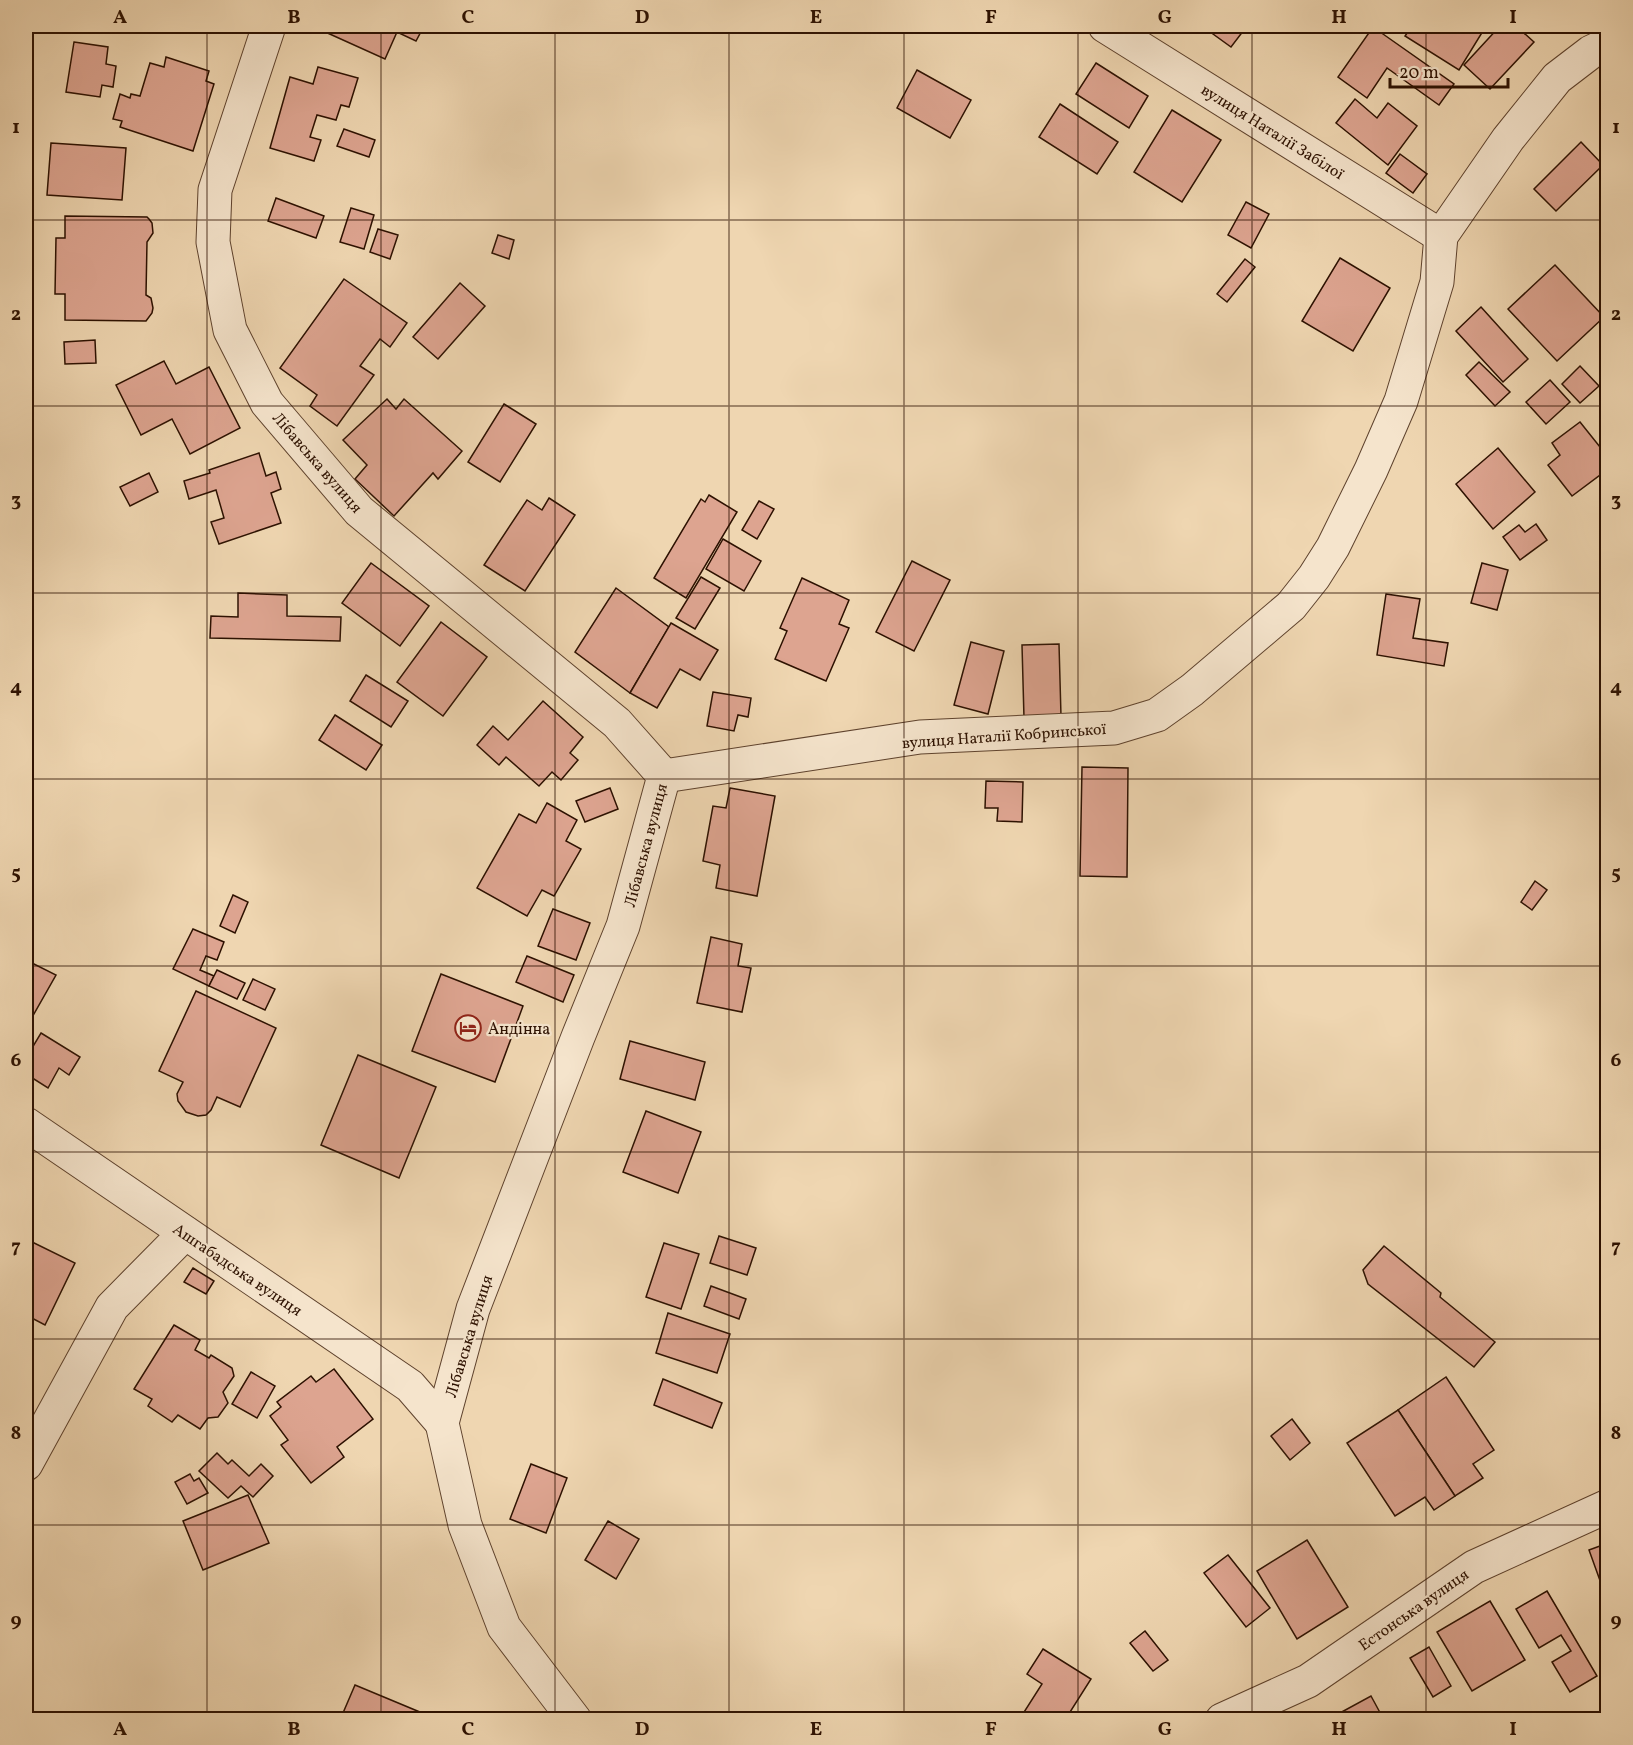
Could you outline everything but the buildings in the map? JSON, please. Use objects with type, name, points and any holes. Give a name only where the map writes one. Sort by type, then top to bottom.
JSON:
[{"type":"street","name":"Лібавська вулиця","points":[[269,26],[215,190],[213,243],[230,330],[267,403],[359,511],[617,723],[664,776],[623,926],[473,1309],[442,1423],[465,1525],[504,1627],[575,1719]]},
{"type":"street","name":"вулиця Наталії Забілої","points":[[1106,26],[1441,236]]},
{"type":"street","name":"вулиця Наталії Кобринської","points":[[664,776],[920,737],[1114,728],[1157,715],[1231,658],[1290,606],[1314,577],[1327,557],[1371,470],[1401,401],[1437,282],[1441,236],[1508,139],[1557,78],[1591,52],[1608,44]]},
{"type":"street","name":"Ашгабадська вулиця","points":[[26,1124],[410,1386],[442,1423]]},
{"type":"street","points":[[26,1464],[112,1308],[185,1233]]},
{"type":"street","name":"Естонська вулиця","points":[[1222,1719],[1308,1681],[1474,1567],[1608,1506]]},
{"type":"place","name":"Андінна","points":[[468,1028]]}]
